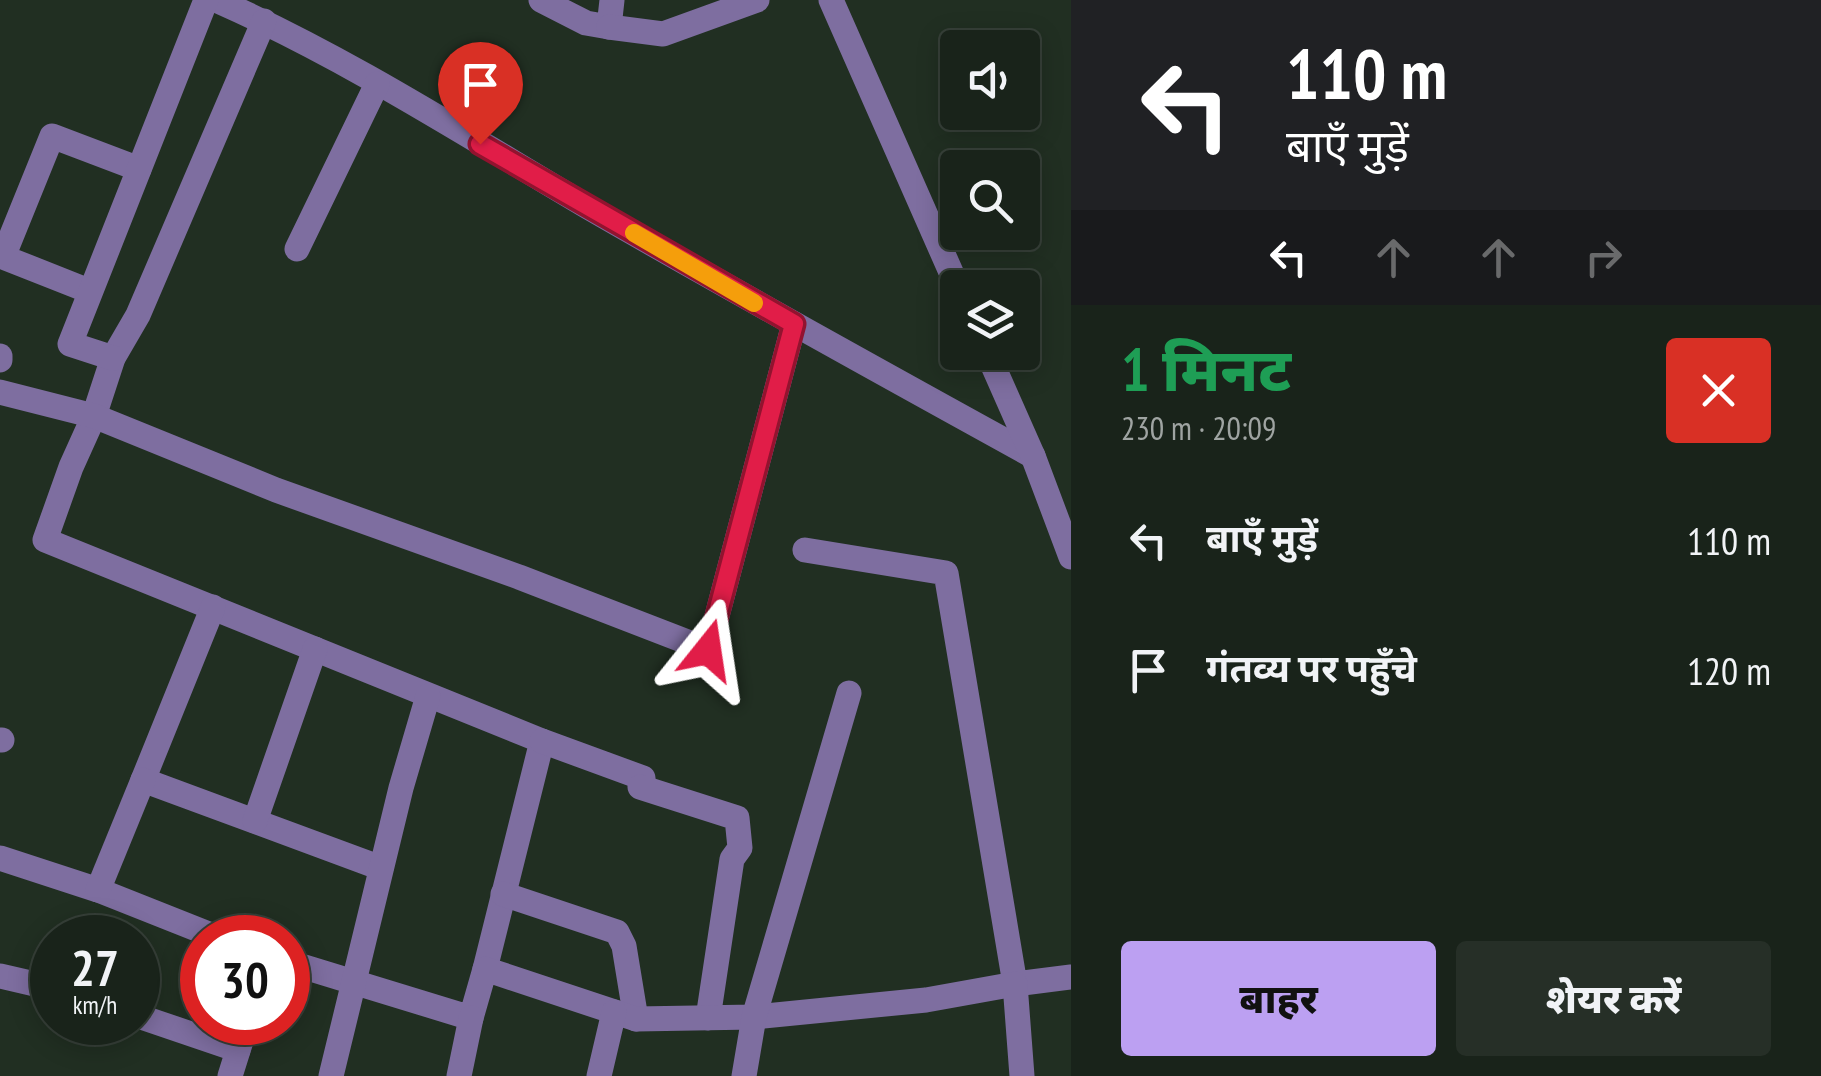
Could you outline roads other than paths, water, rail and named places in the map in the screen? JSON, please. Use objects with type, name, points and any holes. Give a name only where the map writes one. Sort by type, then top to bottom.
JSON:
[{"type":"street","points":[[114,358],[70,344],[206,0]]},
{"type":"street","points":[[216,0],[377,84],[794,324],[1033,456]]},
{"type":"street","points":[[541,0],[586,23],[663,34],[757,0]]},
{"type":"street","points":[[609,27],[612,0]]},
{"type":"street","points":[[831,0],[950,270]]},
{"type":"street","points":[[264,22],[138,315],[114,358],[45,540],[642,783],[738,818],[740,848],[732,860],[708,1018]]},
{"type":"street","points":[[296,248],[377,84]]},
{"type":"street","points":[[89,291],[3,257],[52,136],[138,169]]},
{"type":"street","points":[[0,392],[94,416],[276,490],[708,650],[794,324]]},
{"type":"street","points":[[995,370],[1071,557]]},
{"type":"street","points":[[805,550],[946,573],[1015,984],[1022,1076]]},
{"type":"street","points":[[98,890],[213,607]]},
{"type":"street","points":[[255,821],[315,648]]},
{"type":"street","points":[[744,1076],[754,1017],[849,693]]},
{"type":"street","points":[[331,1076],[428,696]]},
{"type":"street","points":[[459,1076],[542,741]]},
{"type":"street","points":[[143,780],[381,868]]},
{"type":"street","points":[[0,858],[180,923]]},
{"type":"street","points":[[503,894],[617,932],[624,946],[625,1016],[599,1076]]},
{"type":"street","points":[[310,969],[471,1018]]},
{"type":"street","points":[[485,969],[625,1016],[708,1018],[926,1000],[1071,976]]},
{"type":"street","points":[[0,976],[30,983]]},
{"type":"street","points":[[160,1023],[238,1050]]},
{"type":"street","points":[[230,1076],[240,1045]]}]
